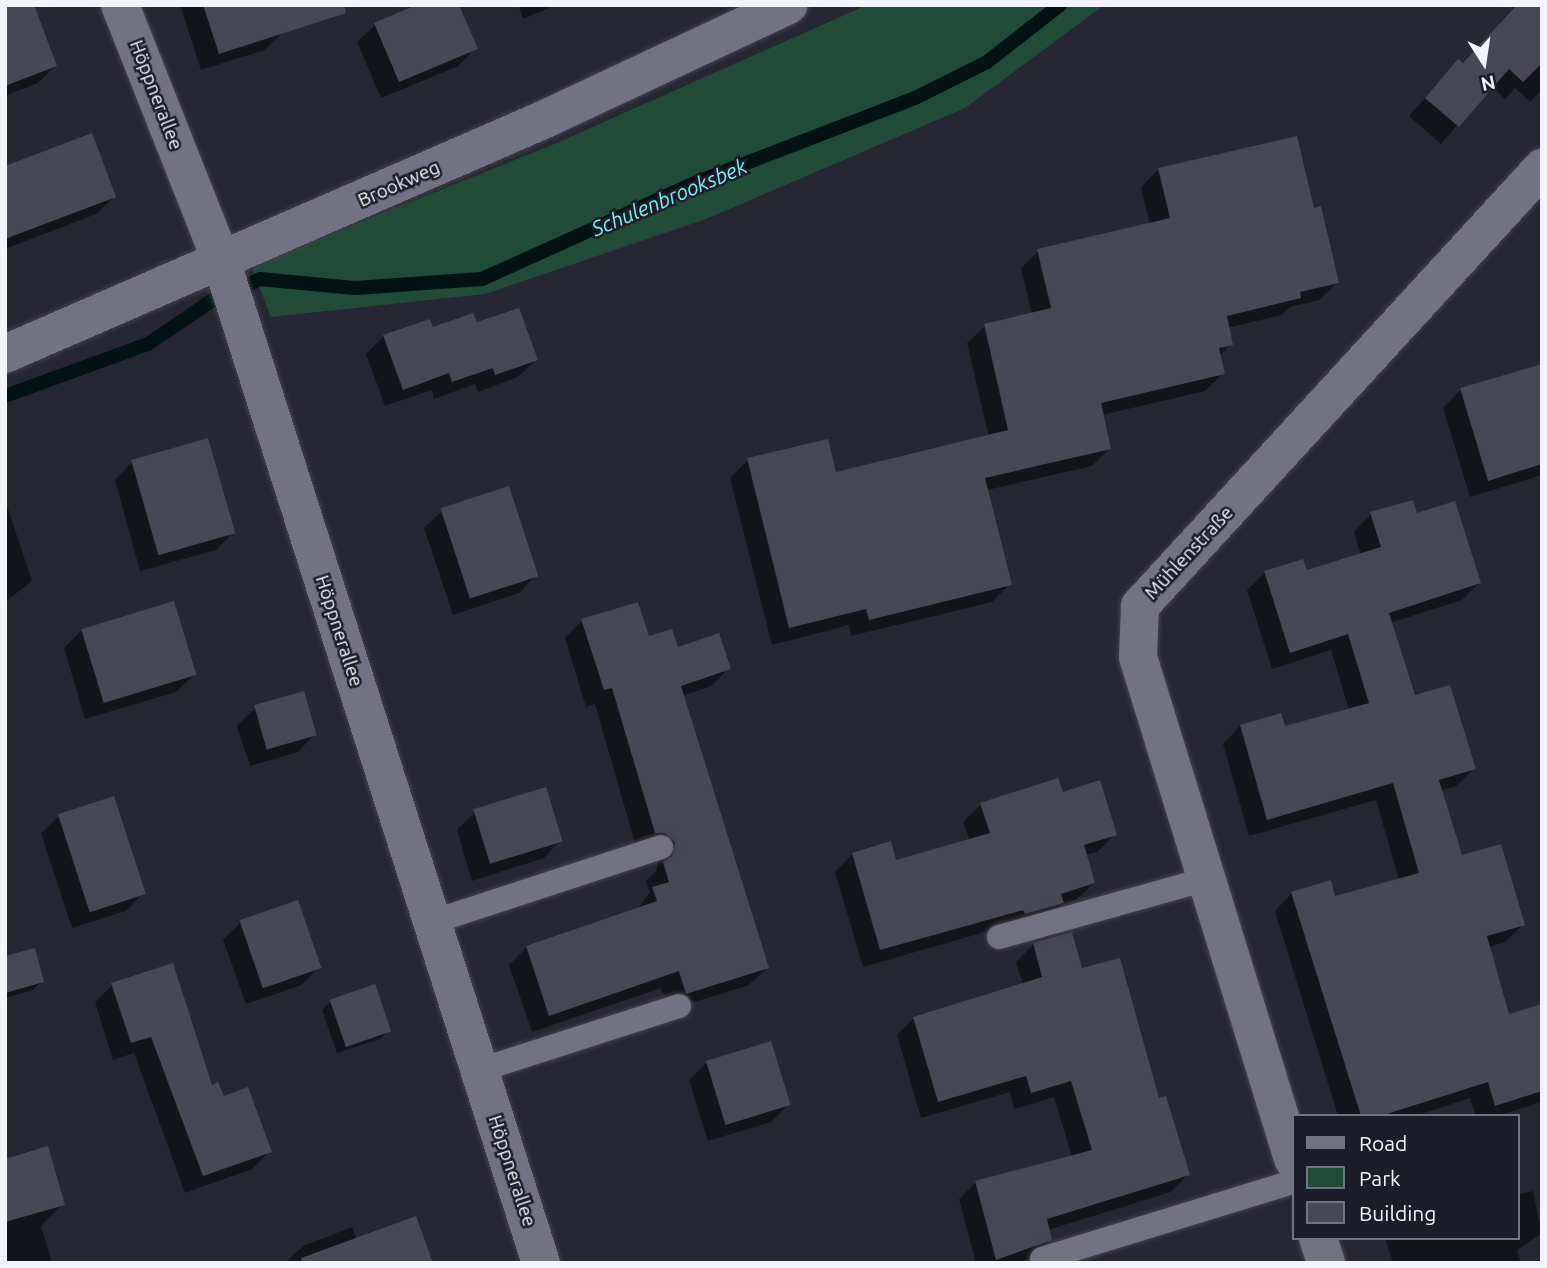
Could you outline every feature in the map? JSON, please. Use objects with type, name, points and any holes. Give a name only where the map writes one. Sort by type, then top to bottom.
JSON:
[{"type":"street","name":"Höppnerallee","points":[[120,5],[222,262],[541,1263]]},
{"type":"street","name":"Brookweg","points":[[5,355],[543,120],[788,5]]},
{"type":"street","name":"Mühlenstraße","points":[[1292,1155],[1138,657],[1140,606],[1542,168]]},
{"type":"street","points":[[1319,1240],[1326,1263]]},
{"type":"lane","points":[[432,922],[661,847]]},
{"type":"lane","points":[[999,937],[1150,891],[1207,879]]},
{"type":"lane","points":[[480,1070],[679,1006]]},
{"type":"lane","points":[[1042,1259],[1292,1182]]},
{"type":"green space","points":[[867,5],[1104,5],[965,108],[706,219],[485,294],[271,317],[251,266],[552,145]]},
{"type":"building","points":[[5,5],[34,5],[57,66],[5,86]]},
{"type":"building","points":[[203,5],[344,5],[346,13],[219,54]]},
{"type":"building","points":[[416,5],[459,5],[478,49],[399,82],[374,23]]},
{"type":"building","points":[[1517,5],[1542,5],[1542,63],[1523,82],[1509,69],[1459,127],[1425,98],[1458,59],[1463,63]]},
{"type":"building","points":[[92,133],[116,197],[5,239],[5,166]]},
{"type":"building","points":[[1297,136],[1314,208],[1321,206],[1339,283],[1300,292],[1301,298],[1227,316],[1233,345],[1219,348],[1225,374],[1101,403],[1111,449],[985,478],[1012,585],[869,620],[866,609],[789,628],[747,458],[828,439],[836,472],[1008,430],[984,324],[1051,308],[1037,249],[1170,218],[1158,168]]},
{"type":"building","points":[[519,308],[538,360],[495,375],[493,368],[452,382],[449,373],[403,390],[383,335],[430,319],[433,327],[473,313],[477,322]]},
{"type":"building","points":[[1542,364],[1542,464],[1488,481],[1460,388]]},
{"type":"building","points":[[208,438],[235,533],[158,555],[131,460]]},
{"type":"building","points":[[509,486],[538,576],[470,599],[441,508]]},
{"type":"building","points":[[1413,500],[1417,513],[1455,501],[1481,583],[1389,613],[1415,695],[1450,685],[1476,769],[1439,780],[1462,855],[1501,844],[1525,925],[1487,936],[1509,1014],[1542,1004],[1542,1091],[1495,1106],[1488,1082],[1386,1114],[1360,1114],[1291,892],[1331,880],[1335,896],[1419,873],[1393,783],[1267,820],[1240,725],[1281,713],[1285,726],[1369,703],[1348,634],[1290,653],[1264,571],[1303,559],[1307,570],[1381,547],[1370,512]]},
{"type":"building","points":[[174,601],[197,675],[104,703],[81,629]]},
{"type":"building","points":[[638,602],[649,636],[672,629],[678,647],[719,633],[731,669],[681,686],[769,968],[686,994],[679,971],[549,1016],[526,946],[657,901],[652,887],[669,882],[663,862],[672,856],[675,842],[665,833],[655,833],[612,688],[604,690],[581,619]]},
{"type":"building","points":[[304,691],[317,735],[267,750],[254,705]]},
{"type":"building","points":[[1058,778],[1063,792],[1100,780],[1117,835],[1084,845],[1095,883],[1061,894],[1064,903],[1025,914],[1023,910],[880,950],[852,853],[891,841],[896,860],[990,833],[980,803]]},
{"type":"building","points":[[546,787],[563,842],[490,864],[473,809]]},
{"type":"building","points":[[114,796],[146,894],[90,912],[58,814]]},
{"type":"building","points":[[298,900],[321,968],[263,988],[239,920]]},
{"type":"building","points":[[1072,932],[1082,968],[1120,958],[1159,1098],[1166,1096],[1190,1175],[1047,1219],[1052,1240],[996,1260],[975,1181],[1092,1150],[1071,1081],[1031,1093],[1026,1076],[938,1102],[913,1017],[1042,977],[1033,943]]},
{"type":"building","points":[[35,948],[44,982],[5,993],[5,956]]},
{"type":"building","points":[[173,963],[212,1085],[218,1082],[224,1096],[248,1087],[272,1152],[203,1176],[151,1037],[131,1043],[111,983]]},
{"type":"building","points":[[375,984],[391,1031],[346,1047],[330,1000]]},
{"type":"building","points":[[771,1041],[791,1105],[726,1125],[706,1061]]},
{"type":"building","points":[[48,1146],[65,1205],[5,1222],[5,1159]]},
{"type":"building","points":[[416,1216],[433,1263],[302,1263],[301,1258]]},
{"type":"waterway","name":"Schulenbrooksbek","points":[[250,284],[260,279],[355,288],[482,279],[692,184],[915,98],[987,62],[1060,5]]},
{"type":"waterway","name":"Schulenbrooksbek","points":[[5,396],[148,344],[217,297]]}]
